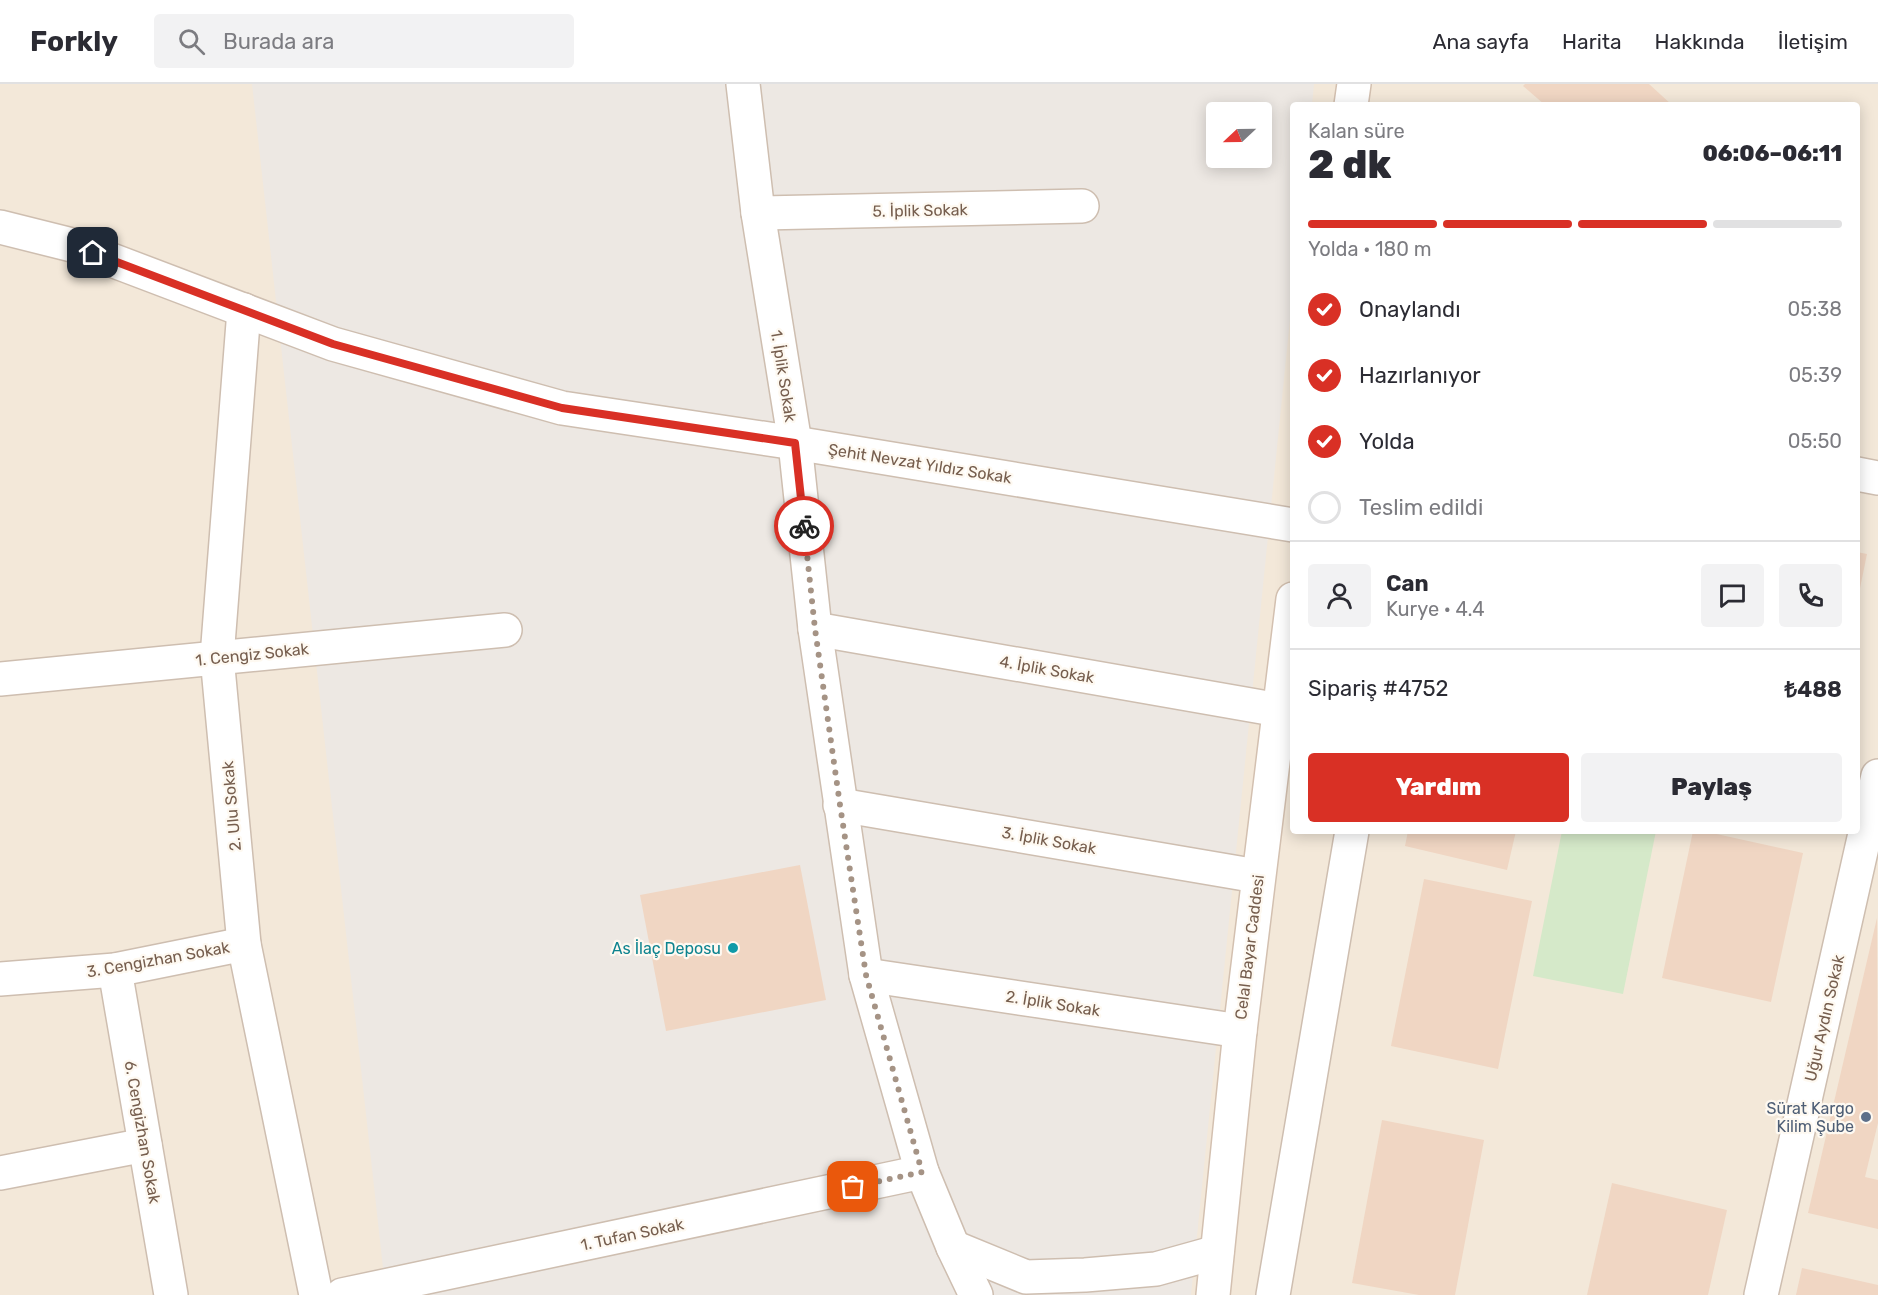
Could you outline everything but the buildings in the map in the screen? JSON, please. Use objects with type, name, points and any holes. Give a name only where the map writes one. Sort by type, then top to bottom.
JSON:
[{"type":"street","name":"1. İplik Sokak","points":[[743,84],[758,213],[795,443],[815,629],[866,975],[922,1172],[976,1295]]},
{"type":"street","points":[[1351,102],[1354,84]]},
{"type":"street","name":"5. İplik Sokak","points":[[758,213],[1082,206]]},
{"type":"street","name":"Şehit Nevzat Yıldız Sokak","points":[[0,227],[72,245],[333,344],[562,408],[795,443],[1290,525]]},
{"type":"street","name":"2. Ulu Sokak","points":[[244,310],[217,657],[244,944],[316,1295]]},
{"type":"street","points":[[1860,475],[1878,478]]},
{"type":"street","name":"Celal Bayar Caddesi","points":[[1213,1295],[1257,876],[1290,622]]},
{"type":"street","name":"4. İplik Sokak","points":[[815,629],[1278,710]]},
{"type":"street","name":"1. Cengiz Sokak","points":[[0,679],[505,630]]},
{"type":"street","name":"Uğur Aydın Sokak","points":[[1761,1295],[1878,776]]},
{"type":"street","name":"3. İplik Sokak","points":[[840,805],[1257,876]]},
{"type":"street","points":[[1273,1295],[1351,834]]},
{"type":"street","name":"3. Cengizhan Sokak","points":[[0,979],[115,970],[244,944]]},
{"type":"street","name":"6. Cengizhan Sokak","points":[[115,970],[171,1295]]},
{"type":"street","name":"2. İplik Sokak","points":[[866,975],[1240,1031]]},
{"type":"street","points":[[0,1173],[145,1145]]},
{"type":"street","name":"1. Tufan Sokak","points":[[342,1295],[922,1172]]},
{"type":"street","points":[[953,1247],[1026,1277],[1156,1269],[1217,1252]]},
{"type":"shaded area","points":[[0,84],[1878,84],[1878,1295],[0,1295]]},
{"type":"shaded area","points":[[252,84],[1314,84],[1312,102],[1290,102],[1290,320],[1191,1295],[386,1295]]},
{"type":"green space","points":[[1561,834],[1655,834],[1623,994],[1533,976]]},
{"type":"way so far","points":[[804,526],[815,629],[866,975],[922,1172],[853,1187]]},
{"type":"place","name":"As İlaç Deposu","points":[[733,948]]},
{"type":"place","name":"Sürat Kargo Kilim Şube","points":[[1866,1117]]},
{"type":"route","points":[[93,253],[333,344],[562,408],[795,443],[804,526]]}]
